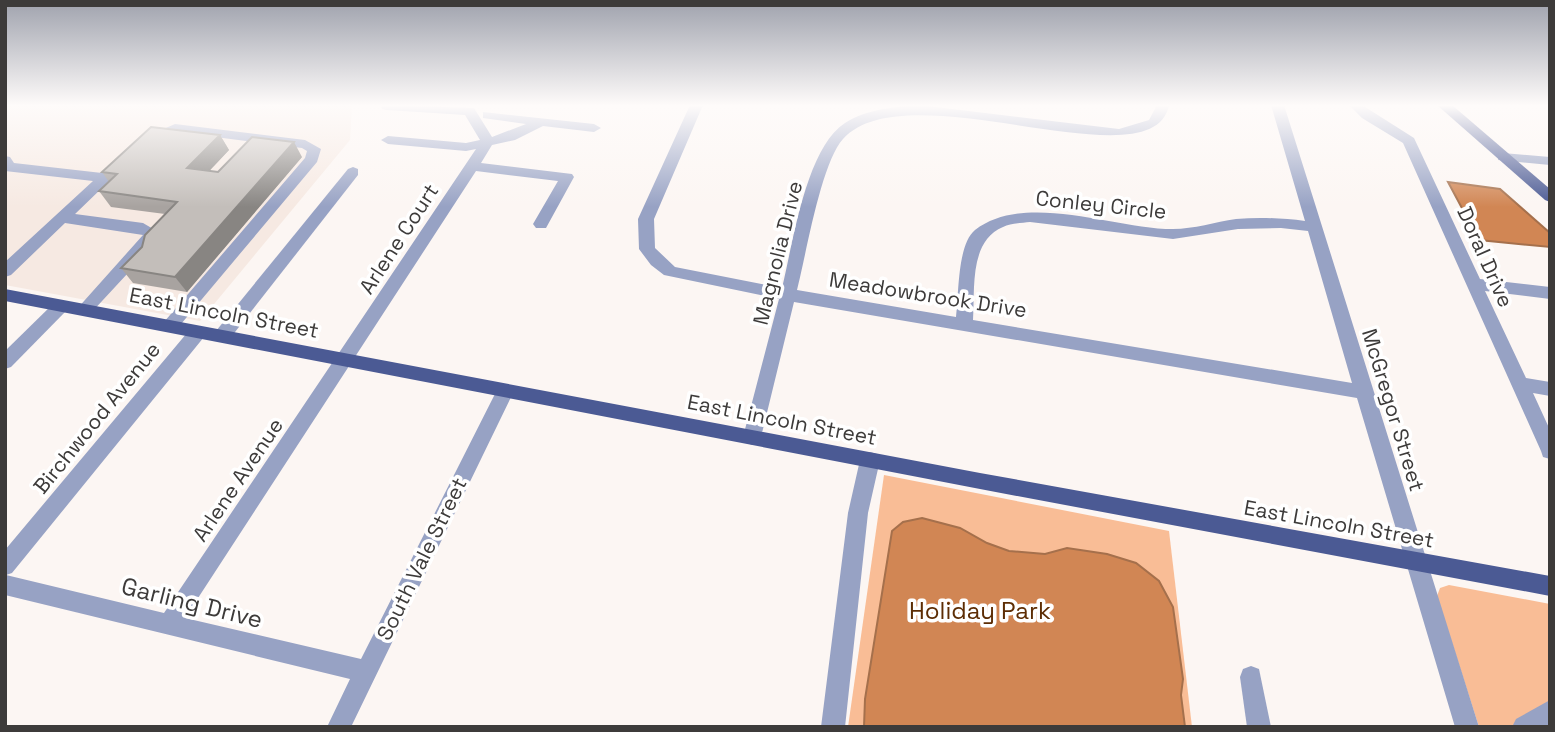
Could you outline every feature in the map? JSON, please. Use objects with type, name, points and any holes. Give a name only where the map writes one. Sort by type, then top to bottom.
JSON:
[{"type":"main road","points":[[1483,139],[1550,197]]},
{"type":"main road","name":"East Lincoln Street","points":[[5,295],[1550,586]]},
{"type":"street","points":[[5,271],[149,139]]},
{"type":"street","points":[[170,326],[312,159],[314,149],[304,144],[265,139]]},
{"type":"street","points":[[388,140],[466,147],[498,139]]},
{"type":"street","name":"Meadowbrook Drive","points":[[680,139],[646,219],[647,249],[670,271],[790,295],[1363,392]]},
{"type":"street","name":"Magnolia Drive","points":[[752,437],[822,160],[834,139]]},
{"type":"street","name":"McGregor Street","points":[[1288,139],[1467,727]]},
{"type":"street","name":"Doral Drive","points":[[1407,139],[1550,451]]},
{"type":"street","name":"Arlene Court","points":[[346,359],[488,141]]},
{"type":"street","points":[[1503,157],[1550,161]]},
{"type":"street","points":[[5,160],[9,167],[105,178]]},
{"type":"street","points":[[472,166],[567,177],[541,224]]},
{"type":"street","points":[[222,336],[353,172]]},
{"type":"street","name":"Conley Circle","points":[[964,324],[971,250],[978,236],[999,222],[1030,217],[1173,234],[1238,223],[1281,223],[1314,227]]},
{"type":"street","points":[[63,218],[143,229],[152,233],[148,242],[85,310]]},
{"type":"street","points":[[1474,284],[1550,293]]},
{"type":"street","points":[[5,362],[61,306]]},
{"type":"street","name":"Birchwood Avenue","points":[[5,566],[198,332]]},
{"type":"street","name":"Arlene Avenue","points":[[168,625],[346,359]]},
{"type":"street","points":[[1520,384],[1550,388]]},
{"type":"street","name":"South Vale Street","points":[[339,727],[505,391]]},
{"type":"street","points":[[833,727],[858,513],[870,460]]},
{"type":"street","name":"Garling Drive","points":[[5,584],[366,672]]},
{"type":"street","points":[[1251,677],[1259,727]]},
{"type":"street","points":[[1524,727],[1550,712]]},
{"type":"shaded area","points":[[5,139],[350,139],[200,321],[5,285]]},
{"type":"shaded area","points":[[1448,182],[1500,189],[1550,233],[1550,247],[1479,240]]},
{"type":"shaded area","name":"Holiday Park","points":[[922,518],[960,528],[987,543],[1009,551],[1045,554],[1067,548],[1107,554],[1136,563],[1159,581],[1173,607],[1183,679],[1181,695],[1185,727],[864,727],[865,699],[892,531],[903,522]]},
{"type":"green space","name":"Holiday Park","points":[[884,475],[1169,531],[1192,727],[848,727]]},
{"type":"green space","points":[[1449,585],[1550,604],[1550,727],[1479,727],[1437,596],[1440,588]]},
{"type":"building","points":[[138,139],[216,139],[187,168],[218,172],[250,139],[294,142],[175,277],[121,268],[142,247],[145,235],[177,202],[99,191],[117,174],[102,172]]}]
